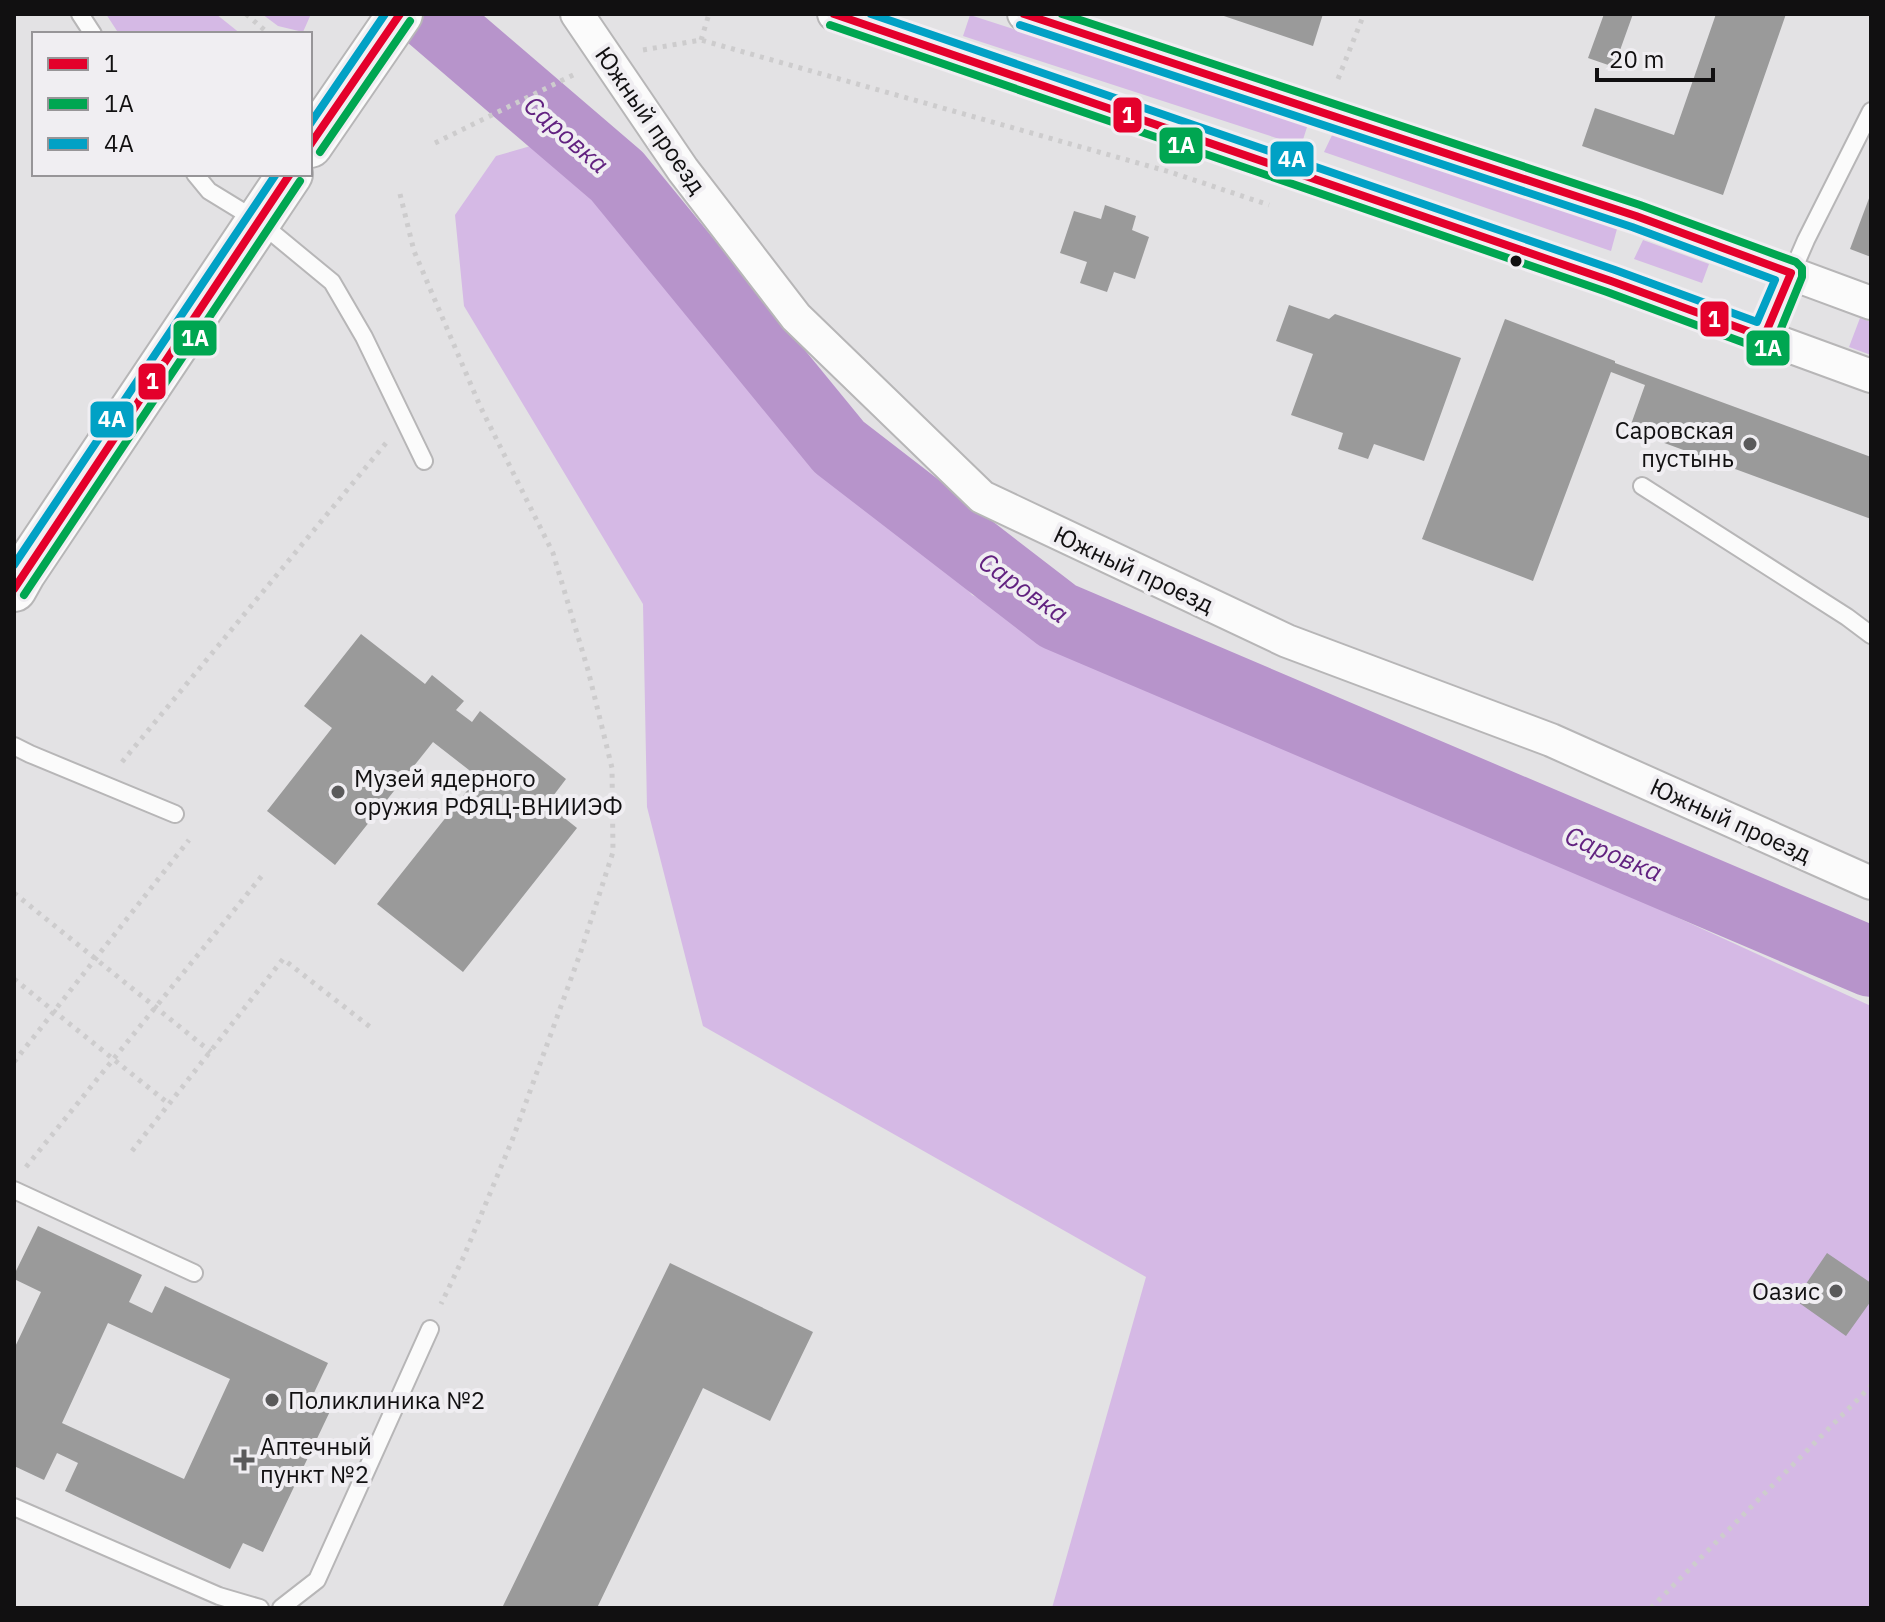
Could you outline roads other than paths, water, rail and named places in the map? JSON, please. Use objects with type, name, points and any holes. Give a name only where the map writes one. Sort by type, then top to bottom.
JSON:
[{"type":"main road","points":[[312,142],[393,23]]},
{"type":"main road","points":[[14,589],[289,176]]},
{"type":"street","name":"Южный проезд","points":[[577,14],[683,170],[796,317],[982,497],[1287,641],[1551,740],[1871,883]]},
{"type":"street","points":[[834,14],[1611,281],[1871,376]]},
{"type":"street","points":[[1024,14],[1621,211],[1871,303]]},
{"type":"lane","points":[[80,14],[92,32]]},
{"type":"lane","points":[[1764,337],[1791,273],[1871,111]]},
{"type":"lane","points":[[197,176],[209,191],[258,221],[332,282],[364,337],[424,461]]},
{"type":"lane","points":[[1642,486],[1871,635]]},
{"type":"lane","points":[[14,746],[175,814]]},
{"type":"lane","points":[[14,1190],[194,1273]]},
{"type":"lane","points":[[281,1608],[317,1580],[430,1329]]},
{"type":"lane","points":[[14,1507],[219,1596],[260,1608]]},
{"type":"waterway","name":"Саровка","points":[[428,14],[617,176],[839,447],[1058,616],[1871,962]]},
{"type":"place","name":"Саровская пустынь","points":[[1750,444]]},
{"type":"place","name":"Музей ядерного оружия РФЯЦ-ВНИИЭФ","points":[[338,792]]},
{"type":"place","name":"Оазис","points":[[1836,1291]]},
{"type":"place","name":"Поликлиника №2","points":[[272,1400]]},
{"type":"place","name":"Аптечный пункт №2","points":[[244,1460]]}]
